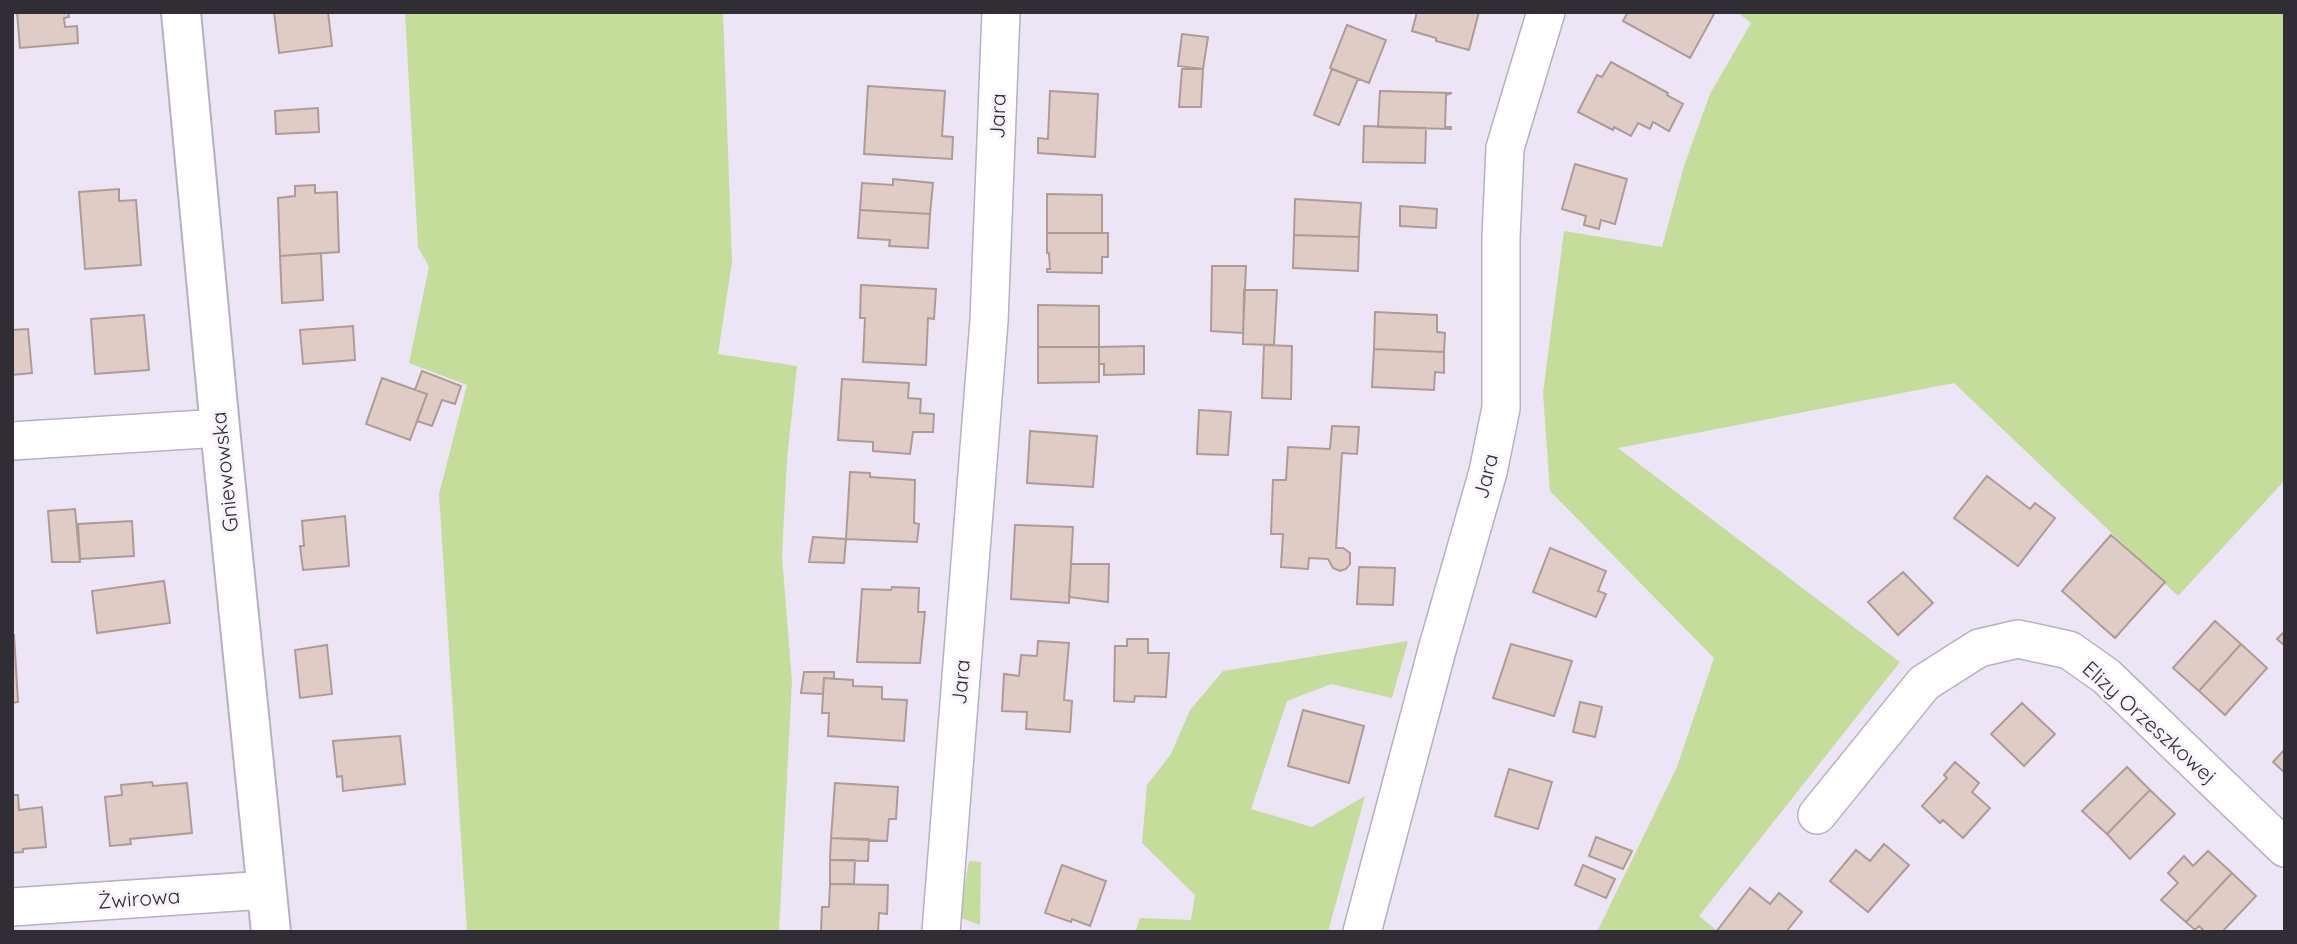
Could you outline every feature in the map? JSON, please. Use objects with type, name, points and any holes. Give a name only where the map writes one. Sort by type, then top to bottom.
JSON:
[{"type":"street","name":"Gniewowska","points":[[181,12],[271,932]]},
{"type":"street","name":"Jara","points":[[941,932],[989,321],[1001,12]]},
{"type":"street","name":"Jara","points":[[1362,932],[1437,650],[1488,472],[1501,408],[1505,148],[1546,12]]},
{"type":"street","points":[[12,441],[220,428]]},
{"type":"street","name":"Elizy Orzeszkowej","points":[[1817,816],[1924,682],[1979,648],[2018,639],[2069,650],[2106,676],[2285,848]]},
{"type":"street","name":"Żwirowa","points":[[12,907],[266,890]]},
{"type":"green space","points":[[405,12],[723,12],[732,262],[718,354],[797,366],[787,459],[782,557],[792,681],[779,932],[467,932],[439,494],[467,385],[409,363],[429,267],[418,247]]},
{"type":"green space","points":[[1737,12],[2285,12],[2285,480],[2178,596],[1954,383],[1618,448],[1900,662],[1699,916],[1719,932],[1597,932],[1677,767],[1714,658],[1550,491],[1543,393],[1564,231],[1662,247],[1684,166],[1710,94],[1751,23]]},
{"type":"green space","points":[[1408,641],[1392,698],[1331,684],[1287,701],[1251,809],[1312,827],[1365,796],[1328,932],[1135,932],[1140,918],[1191,920],[1195,895],[1142,843],[1147,785],[1171,754],[1190,710],[1223,671]]},
{"type":"green space","points":[[969,861],[981,862],[980,925],[959,917]]},
{"type":"building","points":[[17,12],[68,12],[69,17],[64,18],[65,27],[77,26],[78,43],[20,48]]},
{"type":"building","points":[[274,12],[328,12],[332,46],[279,53]]},
{"type":"building","points":[[1417,12],[1479,12],[1469,50],[1412,31]]},
{"type":"building","points":[[1628,12],[1714,14],[1690,58],[1623,21]]},
{"type":"building","points":[[1347,25],[1386,40],[1369,83],[1330,68]]},
{"type":"building","points":[[1182,34],[1208,37],[1203,69],[1178,66]]},
{"type":"building","points":[[1611,62],[1683,104],[1669,131],[1653,122],[1650,129],[1638,123],[1631,136],[1578,112],[1597,75],[1602,77]]},
{"type":"building","points":[[1182,69],[1203,69],[1201,107],[1179,107]]},
{"type":"building","points":[[1332,69],[1358,79],[1339,125],[1314,115]]},
{"type":"building","points":[[868,86],[945,91],[942,136],[953,137],[952,159],[864,154]]},
{"type":"building","points":[[1050,91],[1098,94],[1095,157],[1038,153],[1038,138],[1048,139]]},
{"type":"building","points":[[1380,91],[1452,93],[1446,95],[1445,127],[1451,129],[1378,127]]},
{"type":"building","points":[[318,108],[319,132],[276,134],[275,111]]},
{"type":"building","points":[[1364,126],[1426,128],[1425,163],[1363,162]]},
{"type":"building","points":[[1575,164],[1627,179],[1615,224],[1601,220],[1599,229],[1584,225],[1586,216],[1562,209]]},
{"type":"building","points":[[893,179],[933,183],[930,214],[860,210],[862,183],[893,185]]},
{"type":"building","points":[[315,185],[315,193],[337,192],[339,252],[280,256],[278,198],[295,196],[295,186]]},
{"type":"building","points":[[119,189],[119,201],[136,200],[141,265],[85,269],[79,192]]},
{"type":"building","points":[[1047,194],[1102,195],[1102,233],[1047,233]]},
{"type":"building","points":[[1295,199],[1361,203],[1359,237],[1294,235]]},
{"type":"building","points":[[1400,206],[1437,209],[1436,228],[1400,226]]},
{"type":"building","points":[[860,210],[930,214],[928,248],[889,246],[890,240],[858,238]]},
{"type":"building","points":[[1047,233],[1108,233],[1108,257],[1102,257],[1102,273],[1047,272],[1047,269],[1050,269]]},
{"type":"building","points":[[1294,235],[1359,237],[1358,271],[1293,268]]},
{"type":"building","points":[[321,253],[323,300],[282,303],[280,256]]},
{"type":"building","points":[[1212,266],[1246,266],[1243,333],[1211,331]]},
{"type":"building","points":[[861,285],[936,289],[934,319],[928,318],[926,365],[863,362],[865,318],[860,318]]},
{"type":"building","points":[[1244,290],[1277,290],[1274,345],[1243,344]]},
{"type":"building","points":[[1038,305],[1099,306],[1099,347],[1038,347]]},
{"type":"building","points":[[1375,312],[1437,315],[1437,332],[1445,333],[1444,352],[1374,349]]},
{"type":"building","points":[[144,315],[149,370],[95,374],[91,319]]},
{"type":"building","points":[[353,326],[355,360],[303,364],[300,330]]},
{"type":"building","points":[[28,329],[32,373],[12,375],[12,330]]},
{"type":"building","points":[[1264,345],[1292,346],[1291,399],[1262,398]]},
{"type":"building","points":[[1144,346],[1144,374],[1104,375],[1104,364],[1099,364],[1099,347]]},
{"type":"building","points":[[1038,347],[1099,347],[1099,382],[1038,383]]},
{"type":"building","points":[[1374,349],[1444,352],[1444,373],[1435,372],[1434,390],[1372,387]]},
{"type":"building","points":[[422,371],[461,386],[455,404],[442,400],[432,426],[417,421],[427,394],[415,390]]},
{"type":"building","points":[[382,378],[427,394],[410,440],[366,424]]},
{"type":"building","points":[[842,379],[909,383],[908,398],[921,399],[920,413],[934,414],[933,432],[913,432],[910,454],[873,451],[873,442],[838,440]]},
{"type":"building","points":[[1199,410],[1231,412],[1228,455],[1197,454]]},
{"type":"building","points":[[1332,426],[1359,427],[1357,454],[1342,453],[1336,548],[1343,548],[1350,553],[1350,564],[1340,571],[1333,568],[1328,559],[1309,558],[1308,569],[1281,567],[1283,534],[1271,534],[1273,480],[1286,480],[1288,447],[1330,449]]},
{"type":"building","points":[[1030,431],[1097,436],[1093,487],[1027,483]]},
{"type":"building","points":[[850,472],[870,473],[870,477],[915,480],[914,523],[919,524],[917,542],[846,539]]},
{"type":"building","points":[[1987,476],[2030,509],[2035,503],[2055,518],[2018,566],[1954,518]]},
{"type":"building","points":[[75,509],[80,562],[52,562],[48,511]]},
{"type":"building","points":[[345,516],[349,566],[303,570],[300,546],[304,546],[302,521]]},
{"type":"building","points":[[132,521],[134,556],[80,559],[78,524]]},
{"type":"building","points":[[1015,525],[1073,527],[1069,603],[1011,599]]},
{"type":"building","points":[[2111,535],[2165,582],[2115,638],[2062,591]]},
{"type":"building","points":[[813,537],[846,539],[844,563],[809,562]]},
{"type":"building","points":[[1550,548],[1606,571],[1598,591],[1606,594],[1596,617],[1533,592]]},
{"type":"building","points":[[1071,564],[1109,564],[1108,602],[1069,597]]},
{"type":"building","points":[[1359,567],[1395,568],[1393,605],[1357,604]]},
{"type":"building","points":[[1903,572],[1933,603],[1898,635],[1868,602]]},
{"type":"building","points":[[164,581],[170,623],[97,633],[92,591]]},
{"type":"building","points":[[892,587],[919,588],[918,612],[925,612],[920,663],[857,662],[862,589],[891,590]]},
{"type":"building","points":[[2215,621],[2241,644],[2199,691],[2173,668]]},
{"type":"building","points":[[2285,631],[2285,646],[2277,639]]},
{"type":"building","points":[[12,635],[18,702],[12,703]]},
{"type":"building","points":[[1127,639],[1148,639],[1148,653],[1169,653],[1166,697],[1135,696],[1134,702],[1114,701],[1115,646],[1127,646]]},
{"type":"building","points":[[1038,641],[1069,643],[1064,700],[1072,701],[1070,732],[1026,729],[1027,712],[1002,711],[1004,674],[1019,676],[1021,655],[1037,656]]},
{"type":"building","points":[[1511,644],[1572,661],[1554,716],[1493,698]]},
{"type":"building","points":[[2241,644],[2267,668],[2225,715],[2199,691]]},
{"type":"building","points":[[327,645],[332,694],[300,698],[295,650]]},
{"type":"building","points":[[804,672],[834,672],[834,679],[824,678],[823,694],[801,693]]},
{"type":"building","points":[[824,678],[853,680],[853,686],[882,687],[882,699],[907,700],[904,741],[828,736],[829,713],[822,713]]},
{"type":"building","points":[[1580,702],[1602,707],[1595,737],[1573,732]]},
{"type":"building","points":[[2022,703],[2055,734],[2024,766],[1991,734]]},
{"type":"building","points":[[1303,710],[1364,726],[1349,783],[1288,766]]},
{"type":"building","points":[[400,736],[405,784],[343,791],[342,776],[337,777],[333,741]]},
{"type":"building","points":[[2285,749],[2285,773],[2273,762]]},
{"type":"building","points":[[1955,762],[1979,783],[1972,792],[1990,808],[1963,838],[1943,820],[1940,823],[1922,806],[1947,778],[1944,775]]},
{"type":"building","points":[[2127,767],[2150,790],[2107,834],[2082,811]]},
{"type":"building","points":[[1509,769],[1552,782],[1538,829],[1495,816]]},
{"type":"building","points":[[152,782],[153,786],[187,783],[192,833],[130,839],[131,844],[110,846],[105,797],[122,795],[121,785]]},
{"type":"building","points":[[835,783],[898,787],[896,819],[889,819],[887,841],[831,838]]},
{"type":"building","points":[[2150,790],[2175,814],[2130,859],[2107,834]]},
{"type":"building","points":[[12,795],[18,795],[19,810],[42,807],[46,847],[12,853]]},
{"type":"building","points":[[1596,837],[1632,851],[1623,869],[1589,856]]},
{"type":"building","points":[[831,838],[869,839],[868,861],[830,860]]},
{"type":"building","points":[[1884,844],[1909,865],[1868,912],[1830,881],[1856,850],[1870,861]]},
{"type":"building","points":[[2208,851],[2232,873],[2186,922],[2161,900],[2178,883],[2168,873],[2184,856],[2193,866]]},
{"type":"building","points":[[830,860],[855,860],[854,884],[830,884]]},
{"type":"building","points":[[1062,865],[1106,881],[1090,926],[1045,913]]},
{"type":"building","points":[[1583,865],[1615,879],[1606,898],[1575,885]]},
{"type":"building","points":[[2232,873],[2256,896],[2222,932],[2205,932],[2199,926],[2195,930],[2186,922]]},
{"type":"building","points":[[830,884],[888,885],[887,914],[879,913],[878,932],[821,932],[822,907],[829,907]]},
{"type":"building","points":[[1750,888],[1770,904],[1779,893],[1802,912],[1786,932],[1716,932]]}]
